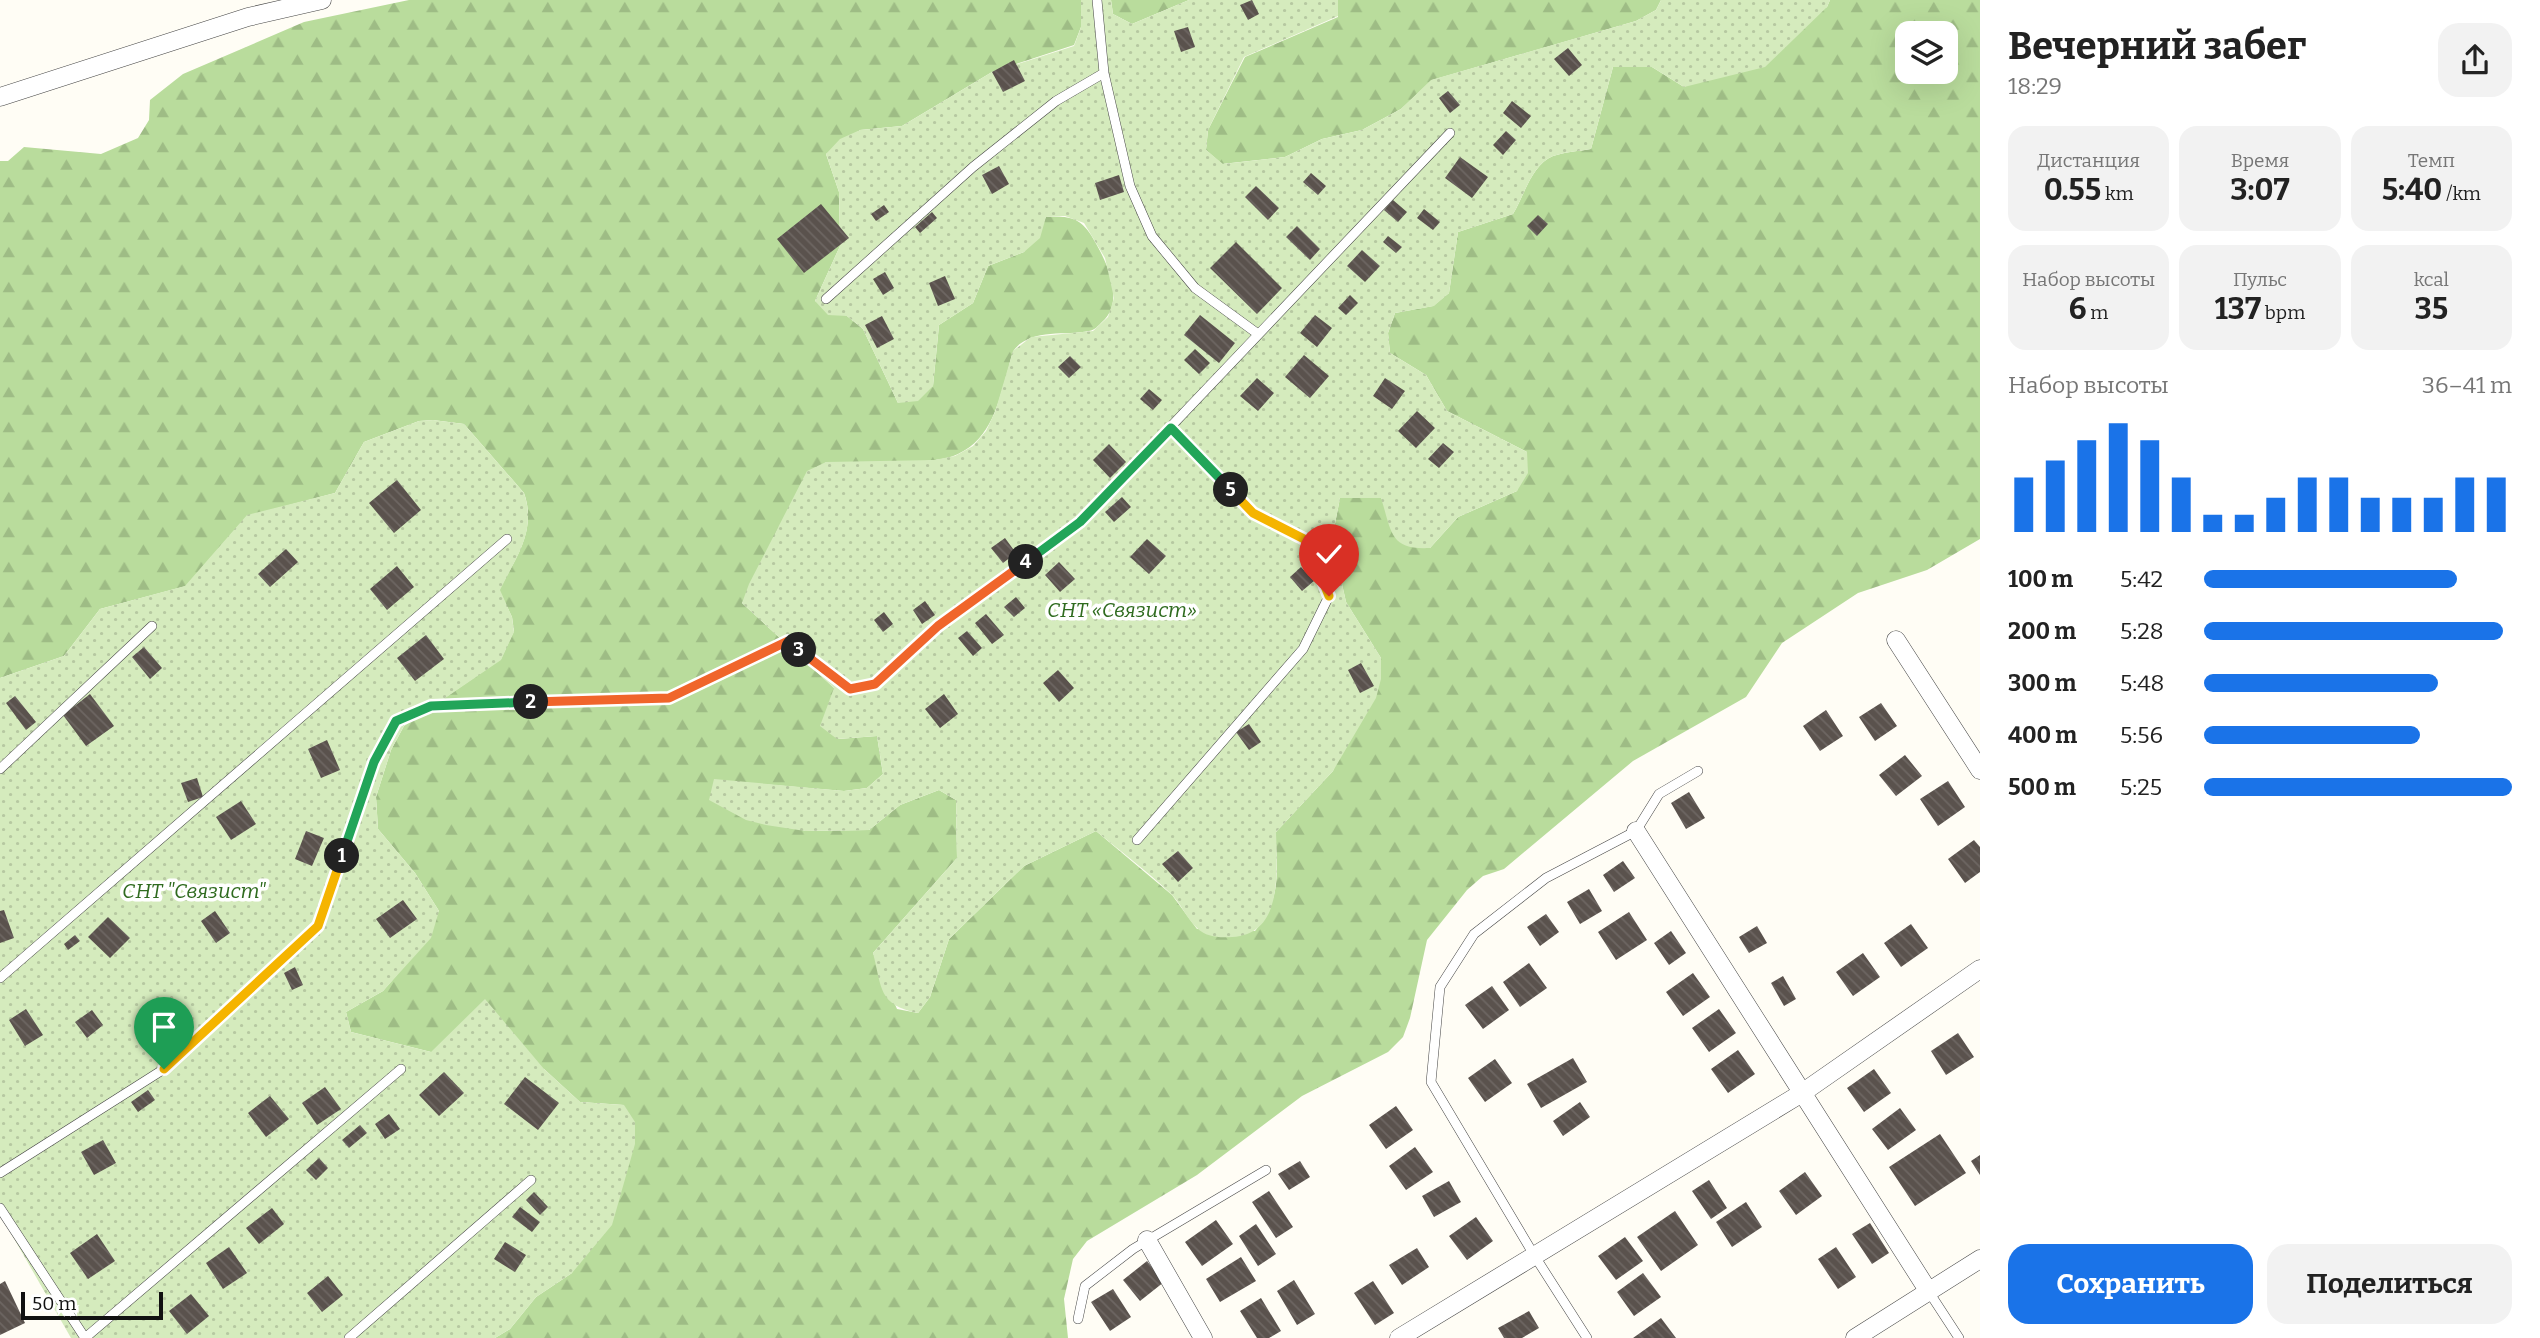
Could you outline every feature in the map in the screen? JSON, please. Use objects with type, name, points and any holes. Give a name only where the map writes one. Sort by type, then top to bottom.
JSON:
[{"type":"street","points":[[0,97],[247,17],[322,0]]},
{"type":"street","points":[[1896,640],[1980,770]]},
{"type":"street","points":[[1636,831],[1929,1292]]},
{"type":"street","points":[[1399,1338],[1802,1093],[1980,968]]},
{"type":"street","points":[[1147,1240],[1203,1338]]},
{"type":"street","points":[[1856,1338],[1980,1259]]},
{"type":"lane","points":[[1097,0],[1104,73],[1130,186],[1152,236],[1195,288],[1258,334]]},
{"type":"lane","points":[[826,299],[983,159],[1056,101],[1104,73]]},
{"type":"lane","points":[[0,1173],[164,1069],[318,926],[374,762],[396,721],[431,706],[669,698],[788,641],[850,689],[875,684],[938,626],[1080,522],[1450,133]]},
{"type":"lane","points":[[1137,840],[1303,649],[1329,596],[1306,540],[1253,513],[1171,428]]},
{"type":"lane","points":[[0,978],[507,539]]},
{"type":"lane","points":[[0,769],[152,626]]},
{"type":"lane","points":[[1587,1338],[1431,1082],[1440,987],[1474,934],[1546,878],[1636,831],[1659,794],[1698,771]]},
{"type":"lane","points":[[0,1208],[85,1338],[401,1069]]},
{"type":"lane","points":[[1077,1319],[1085,1286],[1147,1240],[1266,1170]]},
{"type":"lane","points":[[349,1338],[531,1180]]},
{"type":"lane","points":[[1929,1292],[1959,1338]]},
{"type":"green space","points":[[409,0],[1081,0],[1081,27],[1074,45],[992,72],[902,126],[860,130],[826,154],[839,192],[840,246],[815,301],[847,316],[863,329],[898,403],[933,386],[939,325],[973,303],[988,266],[1024,252],[1046,217],[1072,218],[1082,224],[1091,235],[1111,279],[1113,302],[1109,313],[1091,330],[1049,334],[1021,343],[1013,352],[997,407],[986,429],[979,439],[958,454],[914,462],[826,462],[742,603],[834,688],[838,739],[877,736],[883,774],[867,788],[844,791],[714,780],[805,831],[869,830],[900,805],[939,790],[956,800],[957,858],[873,953],[897,1009],[918,1013],[930,997],[949,939],[1024,866],[1096,831],[1172,895],[1197,929],[1255,931],[1264,919],[1274,896],[1277,872],[1276,832],[1333,771],[1381,658],[1346,602],[1332,539],[1340,498],[1381,498],[1430,548],[1458,517],[1517,491],[1527,452],[1447,411],[1426,375],[1390,353],[1388,333],[1395,313],[1433,306],[1449,293],[1458,232],[1513,214],[1534,173],[1546,160],[1553,156],[1591,149],[1613,67],[1652,67],[1684,87],[1827,7],[1830,0],[1980,0],[1980,539],[1927,570],[1858,593],[1782,643],[1746,697],[1633,761],[1504,869],[1483,876],[1467,890],[1427,940],[1410,1018],[1403,1037],[1388,1052],[1302,1096],[1197,1175],[1087,1241],[1073,1259],[1064,1299],[1068,1338],[495,1338],[510,1329],[536,1297],[572,1273],[624,1105],[580,1102],[544,1069],[431,1052],[351,1032],[346,1012],[383,991],[439,911],[415,873],[378,829],[376,797],[391,750],[404,726],[501,659],[514,631],[512,617],[499,590],[518,555],[526,532],[528,519],[524,493],[464,424],[419,421],[364,442],[335,493],[247,516],[186,586],[100,609],[64,656],[0,678],[0,161],[8,161],[24,147],[101,154],[138,138],[149,120],[150,100],[183,74],[304,22]]},
{"type":"green space","name":"СНТ «Связист»","points":[[1081,0],[1111,0],[1113,14],[1132,24],[1189,0],[1338,0],[1338,16],[1244,57],[1208,130],[1206,150],[1223,164],[1285,157],[1322,139],[1362,130],[1401,109],[1431,80],[1636,21],[1656,10],[1661,0],[1830,0],[1827,7],[1765,67],[1684,87],[1652,67],[1613,67],[1591,149],[1553,156],[1546,160],[1534,173],[1513,214],[1458,232],[1449,293],[1434,306],[1395,313],[1388,333],[1390,353],[1426,375],[1447,411],[1527,452],[1528,473],[1517,491],[1458,517],[1430,548],[1417,548],[1399,542],[1391,529],[1381,498],[1340,498],[1332,539],[1346,602],[1381,658],[1381,679],[1376,698],[1333,771],[1276,832],[1274,897],[1261,925],[1249,933],[1232,937],[1204,933],[1193,924],[1170,893],[1096,831],[1024,866],[949,939],[930,997],[918,1013],[905,1010],[889,1000],[881,985],[873,953],[957,858],[956,800],[939,790],[900,805],[869,830],[805,831],[746,820],[709,800],[714,779],[844,791],[867,788],[883,774],[877,736],[837,739],[820,726],[834,688],[742,603],[749,584],[807,471],[826,462],[934,460],[955,456],[973,446],[986,431],[995,412],[1013,351],[1031,337],[1093,331],[1108,317],[1114,298],[1105,258],[1084,223],[1065,216],[1046,217],[1040,238],[1024,252],[988,266],[973,303],[939,325],[933,386],[918,401],[898,403],[863,329],[847,316],[828,315],[815,301],[840,246],[839,192],[826,154],[840,139],[860,130],[902,126],[992,72],[1074,46],[1081,27]]},
{"type":"green space","points":[[1111,0],[1189,0],[1132,24],[1113,14]]},
{"type":"green space","points":[[1338,0],[1661,0],[1656,10],[1636,21],[1432,80],[1401,109],[1362,130],[1322,139],[1285,157],[1222,164],[1206,150],[1208,130],[1245,57],[1338,17]]},
{"type":"green space","name":"СНТ \"Связист\"","points":[[419,421],[464,424],[524,493],[528,520],[526,532],[518,555],[500,590],[512,617],[514,632],[501,660],[404,726],[391,750],[376,797],[378,829],[415,873],[439,911],[431,938],[383,991],[346,1012],[351,1032],[431,1052],[485,999],[544,1069],[580,1102],[624,1105],[635,1122],[635,1144],[612,1225],[572,1273],[536,1297],[510,1329],[495,1338],[71,1338],[0,1214],[0,678],[64,656],[100,609],[185,586],[247,515],[335,493],[364,442]]},
{"type":"building","points":[[1252,0],[1259,14],[1248,20],[1240,5]]},
{"type":"building","points":[[1188,27],[1195,47],[1181,52],[1174,31]]},
{"type":"building","points":[[1568,48],[1582,65],[1569,76],[1554,59]]},
{"type":"building","points":[[1014,60],[1025,81],[1003,92],[992,72]]},
{"type":"building","points":[[1448,91],[1460,105],[1450,113],[1439,98]]},
{"type":"building","points":[[1512,101],[1531,116],[1521,128],[1503,113]]},
{"type":"building","points":[[1506,131],[1516,140],[1503,155],[1493,145]]},
{"type":"building","points":[[1460,157],[1488,177],[1472,198],[1445,178]]},
{"type":"building","points":[[999,166],[1009,184],[992,194],[982,175]]},
{"type":"building","points":[[1311,173],[1326,186],[1318,195],[1303,182]]},
{"type":"building","points":[[1119,175],[1124,192],[1100,200],[1095,183]]},
{"type":"building","points":[[1256,186],[1279,208],[1268,220],[1245,197]]},
{"type":"building","points":[[1393,200],[1407,212],[1398,222],[1384,210]]},
{"type":"building","points":[[821,204],[849,238],[804,273],[777,239]]},
{"type":"building","points":[[884,205],[889,212],[876,221],[871,214]]},
{"type":"building","points":[[1424,209],[1440,222],[1433,230],[1417,218]]},
{"type":"building","points":[[932,212],[937,218],[920,233],[915,227]]},
{"type":"building","points":[[1538,215],[1548,224],[1537,236],[1527,226]]},
{"type":"building","points":[[1297,226],[1320,249],[1310,260],[1286,237]]},
{"type":"building","points":[[1388,236],[1402,247],[1396,253],[1383,242]]},
{"type":"building","points":[[1236,242],[1282,288],[1257,314],[1210,268]]},
{"type":"building","points":[[1362,250],[1380,266],[1365,282],[1347,266]]},
{"type":"building","points":[[885,272],[894,288],[883,295],[873,279]]},
{"type":"building","points":[[945,276],[955,299],[938,306],[929,283]]},
{"type":"building","points":[[1350,295],[1358,303],[1346,315],[1338,308]]},
{"type":"building","points":[[1200,315],[1235,343],[1219,363],[1184,335]]},
{"type":"building","points":[[1315,315],[1332,328],[1317,347],[1300,333]]},
{"type":"building","points":[[882,316],[894,339],[877,348],[865,325]]},
{"type":"building","points":[[1195,349],[1210,363],[1199,374],[1184,360]]},
{"type":"building","points":[[1304,355],[1329,376],[1310,398],[1285,377]]},
{"type":"building","points":[[1070,356],[1081,367],[1069,378],[1058,367]]},
{"type":"building","points":[[1257,378],[1274,393],[1258,411],[1240,396]]},
{"type":"building","points":[[1385,378],[1405,391],[1392,409],[1373,396]]},
{"type":"building","points":[[1149,389],[1162,400],[1153,410],[1140,399]]},
{"type":"building","points":[[1417,411],[1435,428],[1416,448],[1398,431]]},
{"type":"building","points":[[1443,443],[1454,452],[1439,468],[1428,459]]},
{"type":"building","points":[[1109,444],[1126,462],[1110,478],[1093,460]]},
{"type":"building","points":[[397,480],[421,510],[394,533],[369,503]]},
{"type":"building","points":[[1122,497],[1131,507],[1114,522],[1105,512]]},
{"type":"building","points":[[1005,538],[1016,553],[1003,563],[991,548]]},
{"type":"building","points":[[1147,539],[1166,556],[1149,574],[1130,557]]},
{"type":"building","points":[[286,549],[298,562],[270,587],[258,574]]},
{"type":"building","points":[[1059,562],[1075,579],[1060,592],[1045,575]]},
{"type":"building","points":[[397,566],[414,587],[387,610],[370,589]]},
{"type":"building","points":[[1301,567],[1314,581],[1302,591],[1290,577]]},
{"type":"building","points":[[1016,597],[1025,608],[1014,617],[1004,607]]},
{"type":"building","points":[[925,601],[935,615],[922,624],[913,610]]},
{"type":"building","points":[[884,612],[893,624],[883,632],[874,620]]},
{"type":"building","points":[[986,614],[1004,635],[992,644],[975,623]]},
{"type":"building","points":[[967,631],[982,648],[973,656],[958,638]]},
{"type":"building","points":[[426,635],[444,659],[415,681],[397,658]]},
{"type":"building","points":[[144,647],[162,668],[150,679],[132,657]]},
{"type":"building","points":[[1361,663],[1374,686],[1360,693],[1348,670]]},
{"type":"building","points":[[1058,670],[1074,688],[1059,702],[1043,683]]},
{"type":"building","points":[[90,694],[114,726],[86,746],[63,715]]},
{"type":"building","points":[[944,694],[958,714],[940,728],[925,709]]},
{"type":"building","points":[[15,696],[36,722],[26,730],[6,703]]},
{"type":"building","points":[[1881,703],[1897,726],[1875,741],[1859,717]]},
{"type":"building","points":[[1826,710],[1843,736],[1820,751],[1803,726]]},
{"type":"building","points":[[1249,724],[1261,742],[1249,750],[1236,732]]},
{"type":"building","points":[[327,740],[340,770],[321,778],[308,749]]},
{"type":"building","points":[[1905,755],[1922,776],[1896,796],[1879,775]]},
{"type":"building","points":[[197,778],[203,797],[188,802],[181,783]]},
{"type":"building","points":[[1948,781],[1965,807],[1938,826],[1920,799]]},
{"type":"building","points":[[1689,792],[1705,818],[1686,829],[1671,803]]},
{"type":"building","points":[[241,801],[256,824],[231,840],[216,817]]},
{"type":"building","points":[[306,831],[324,838],[312,866],[295,859]]},
{"type":"building","points":[[1974,840],[1980,847],[1980,872],[1965,883],[1948,859]]},
{"type":"building","points":[[1178,851],[1193,868],[1178,882],[1162,864]]},
{"type":"building","points":[[1623,861],[1635,878],[1614,892],[1603,875]]},
{"type":"building","points":[[1589,889],[1602,911],[1580,924],[1567,902]]},
{"type":"building","points":[[403,900],[417,919],[390,938],[376,919]]},
{"type":"building","points":[[4,910],[14,938],[0,943],[0,911]]},
{"type":"building","points":[[215,911],[230,933],[216,943],[201,921]]},
{"type":"building","points":[[1629,912],[1647,940],[1616,960],[1598,932]]},
{"type":"building","points":[[1546,914],[1559,932],[1540,946],[1527,927]]},
{"type":"building","points":[[108,917],[130,938],[110,958],[88,937]]},
{"type":"building","points":[[1911,924],[1928,948],[1901,967],[1884,943]]},
{"type":"building","points":[[1757,926],[1767,943],[1749,953],[1739,937]]},
{"type":"building","points":[[1671,931],[1686,953],[1669,965],[1654,943]]},
{"type":"building","points":[[75,935],[80,941],[68,950],[64,944]]},
{"type":"building","points":[[1863,953],[1880,977],[1853,996],[1836,972]]},
{"type":"building","points":[[1529,963],[1547,988],[1520,1007],[1503,982]]},
{"type":"building","points":[[295,967],[303,985],[292,990],[284,973]]},
{"type":"building","points":[[1693,973],[1710,997],[1683,1016],[1666,992]]},
{"type":"building","points":[[1783,976],[1796,999],[1784,1006],[1771,983]]},
{"type":"building","points":[[1492,986],[1509,1010],[1483,1029],[1465,1005]]},
{"type":"building","points":[[26,1009],[43,1035],[25,1046],[9,1020]]},
{"type":"building","points":[[1719,1009],[1736,1033],[1709,1052],[1692,1028]]},
{"type":"building","points":[[92,1010],[103,1025],[87,1038],[75,1022]]},
{"type":"building","points":[[1958,1033],[1974,1057],[1946,1075],[1931,1051]]},
{"type":"building","points":[[1738,1050],[1755,1074],[1728,1093],[1711,1069]]},
{"type":"building","points":[[1573,1058],[1587,1082],[1541,1108],[1527,1084]]},
{"type":"building","points":[[1495,1059],[1512,1083],[1485,1102],[1468,1078]]},
{"type":"building","points":[[1874,1069],[1891,1093],[1864,1112],[1847,1088]]},
{"type":"building","points":[[444,1072],[464,1093],[439,1116],[419,1095]]},
{"type":"building","points":[[525,1077],[559,1103],[538,1130],[504,1104]]},
{"type":"building","points":[[325,1087],[341,1109],[317,1125],[302,1103]]},
{"type":"building","points":[[148,1090],[155,1100],[138,1112],[131,1102]]},
{"type":"building","points":[[270,1096],[289,1119],[266,1137],[248,1113]]},
{"type":"building","points":[[1580,1102],[1590,1117],[1563,1136],[1553,1121]]},
{"type":"building","points":[[1396,1106],[1413,1130],[1386,1149],[1369,1125]]},
{"type":"building","points":[[1900,1108],[1916,1130],[1888,1150],[1872,1129]]},
{"type":"building","points":[[389,1114],[400,1129],[385,1139],[375,1124]]},
{"type":"building","points":[[360,1125],[367,1133],[349,1148],[342,1140]]},
{"type":"building","points":[[1940,1134],[1966,1173],[1915,1206],[1889,1167]]},
{"type":"building","points":[[103,1140],[116,1163],[94,1175],[81,1152]]},
{"type":"building","points":[[1415,1147],[1433,1172],[1406,1190],[1389,1166]]},
{"type":"building","points":[[1980,1155],[1980,1175],[1971,1161]]},
{"type":"building","points":[[319,1158],[328,1168],[316,1180],[306,1170]]},
{"type":"building","points":[[1300,1161],[1310,1177],[1289,1190],[1278,1174]]},
{"type":"building","points":[[1805,1172],[1822,1196],[1796,1215],[1779,1191]]},
{"type":"building","points":[[1709,1180],[1727,1208],[1711,1219],[1692,1191]]},
{"type":"building","points":[[1449,1181],[1461,1202],[1434,1217],[1422,1196]]},
{"type":"building","points":[[1269,1191],[1293,1227],[1276,1238],[1252,1202]]},
{"type":"building","points":[[534,1192],[548,1207],[540,1215],[526,1200]]},
{"type":"building","points":[[1746,1202],[1762,1227],[1732,1247],[1716,1222]]},
{"type":"building","points":[[520,1207],[540,1222],[532,1232],[512,1217]]},
{"type":"building","points":[[272,1208],[284,1224],[259,1244],[246,1228]]},
{"type":"building","points":[[1675,1211],[1698,1245],[1661,1271],[1637,1237]]},
{"type":"building","points":[[1476,1217],[1493,1241],[1467,1260],[1449,1236]]},
{"type":"building","points":[[1216,1220],[1233,1244],[1202,1266],[1185,1242]]},
{"type":"building","points":[[1870,1223],[1889,1253],[1872,1264],[1852,1234]]},
{"type":"building","points":[[1256,1224],[1276,1254],[1258,1266],[1239,1236]]},
{"type":"building","points":[[97,1234],[115,1261],[88,1279],[70,1253]]},
{"type":"building","points":[[1625,1237],[1643,1261],[1616,1280],[1598,1256]]},
{"type":"building","points":[[505,1242],[526,1255],[515,1272],[494,1259]]},
{"type":"building","points":[[229,1247],[247,1273],[223,1289],[206,1263]]},
{"type":"building","points":[[1836,1247],[1856,1277],[1838,1289],[1818,1259]]},
{"type":"building","points":[[1417,1248],[1429,1267],[1402,1285],[1389,1265]]},
{"type":"building","points":[[1241,1257],[1256,1281],[1220,1302],[1206,1279]]},
{"type":"building","points":[[1147,1261],[1164,1282],[1140,1301],[1123,1280]]},
{"type":"building","points":[[1643,1273],[1661,1297],[1634,1316],[1617,1292]]},
{"type":"building","points":[[328,1276],[343,1295],[322,1312],[307,1293]]},
{"type":"building","points":[[1294,1280],[1315,1314],[1297,1325],[1277,1291]]},
{"type":"building","points":[[5,1281],[25,1323],[0,1335],[0,1284]]},
{"type":"building","points":[[1373,1281],[1394,1313],[1375,1325],[1354,1293]]},
{"type":"building","points":[[1113,1289],[1131,1317],[1110,1331],[1091,1302]]},
{"type":"building","points":[[191,1294],[209,1316],[187,1334],[169,1311]]},
{"type":"building","points":[[1261,1298],[1281,1331],[1269,1338],[1257,1338],[1240,1311]]},
{"type":"building","points":[[1529,1311],[1539,1328],[1522,1338],[1504,1338],[1498,1328]]},
{"type":"building","points":[[1661,1318],[1676,1338],[1633,1338]]},
{"type":"route","points":[[164,1069],[318,926],[374,762],[396,721],[431,706],[669,698],[788,641],[850,689],[875,684],[938,626],[1080,522],[1171,428],[1253,513],[1306,540],[1329,596]]}]
